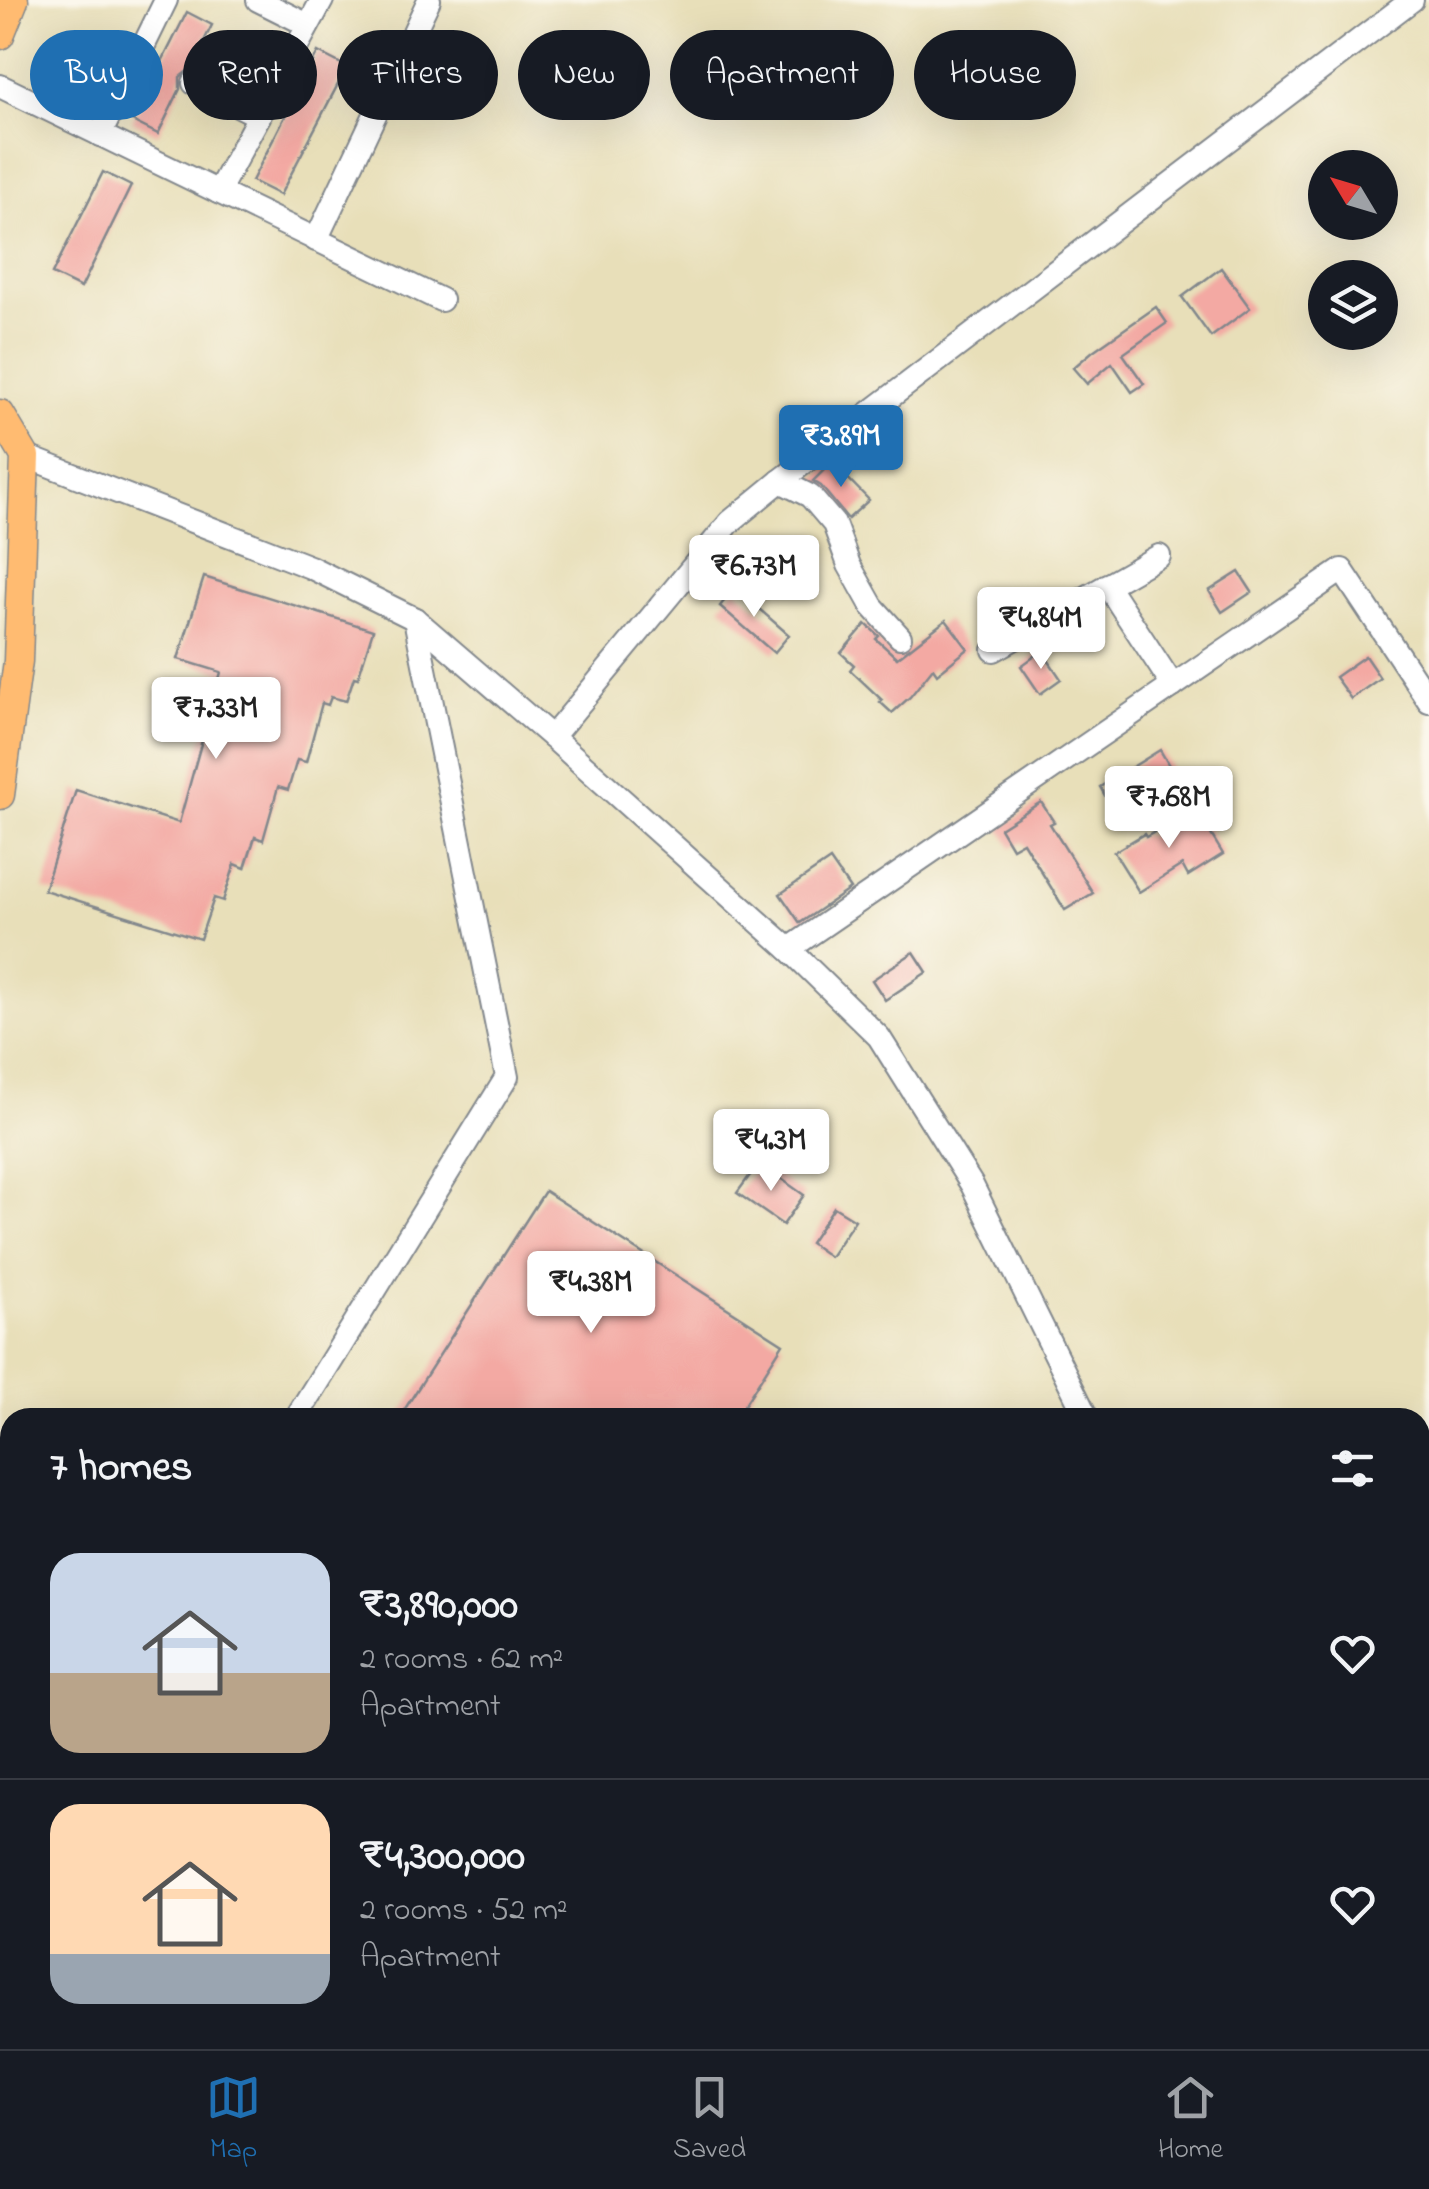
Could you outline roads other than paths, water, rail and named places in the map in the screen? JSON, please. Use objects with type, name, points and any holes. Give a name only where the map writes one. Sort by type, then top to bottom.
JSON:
[{"type":"main road","points":[[0,34],[14,0]]},
{"type":"main road","points":[[0,414],[25,456],[0,795]]},
{"type":"street","points":[[100,134],[166,0]]},
{"type":"street","points":[[258,0],[308,26]]},
{"type":"street","points":[[306,30],[322,0]]},
{"type":"street","points":[[316,240],[429,0]]},
{"type":"street","points":[[552,737],[730,522],[1412,0]]},
{"type":"street","points":[[0,86],[441,300]]},
{"type":"street","points":[[218,192],[257,120]]},
{"type":"street","points":[[25,456],[310,567],[415,619],[788,949],[879,1037],[972,1185],[1082,1408]]},
{"type":"street","points":[[780,481],[810,496],[834,524],[849,565],[872,606],[900,637]]},
{"type":"street","points":[[994,650],[1159,556]]},
{"type":"street","points":[[788,949],[1342,570],[1429,701]]},
{"type":"street","points":[[1108,585],[1174,686]]},
{"type":"street","points":[[302,1408],[507,1077],[415,619]]}]
